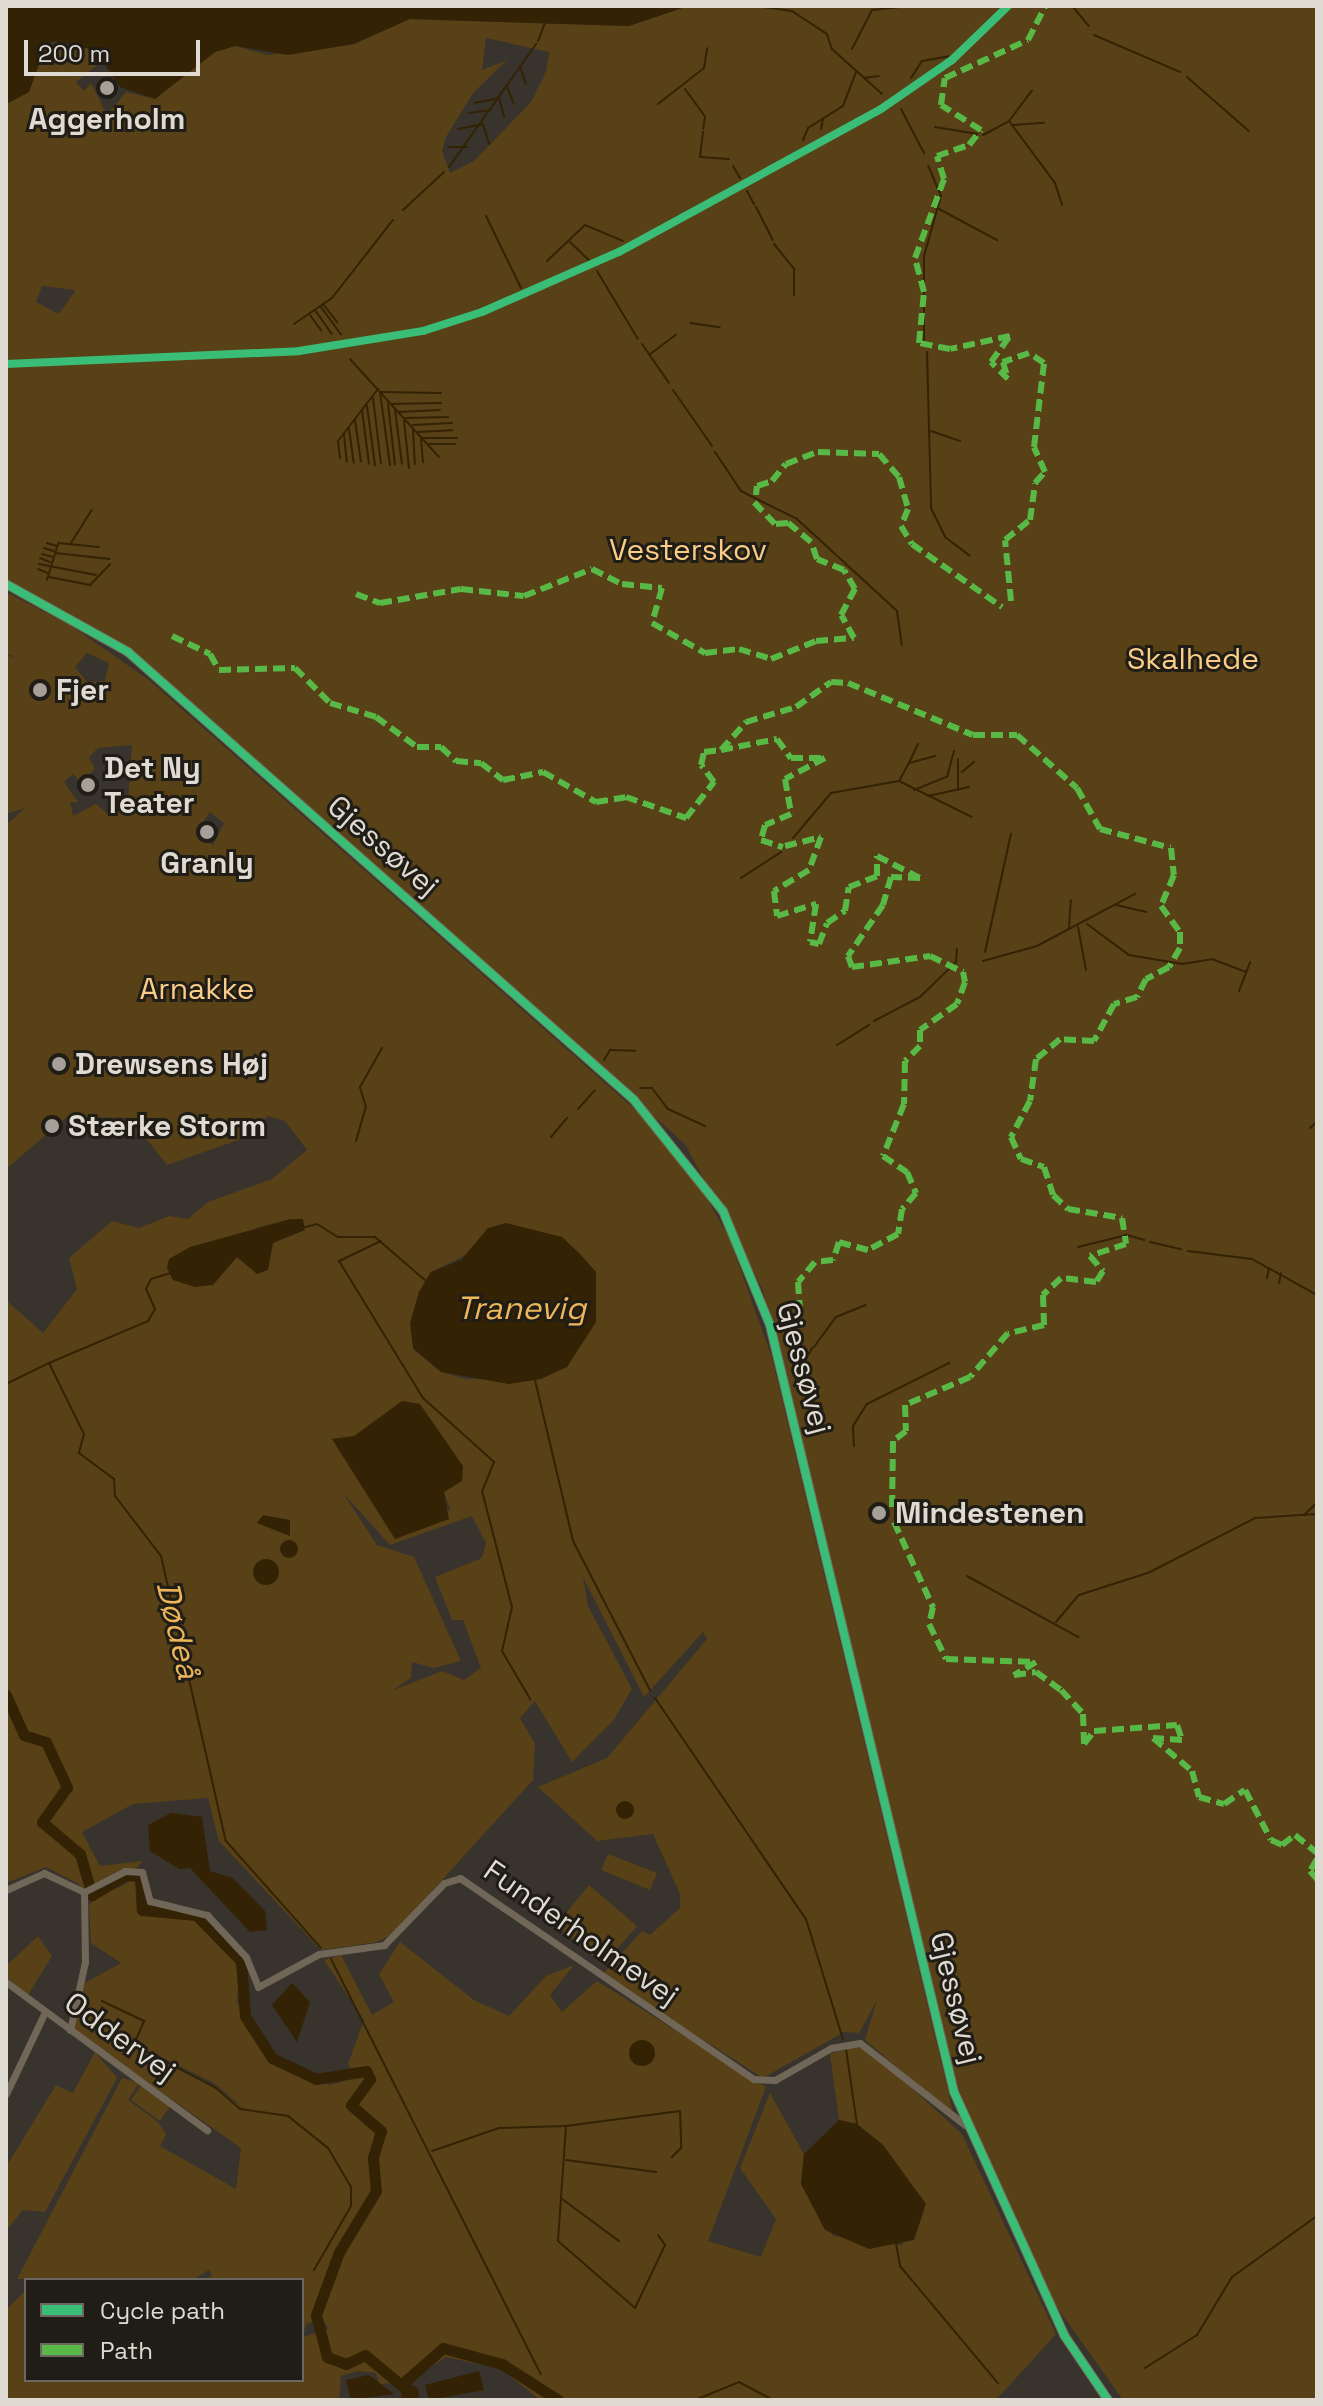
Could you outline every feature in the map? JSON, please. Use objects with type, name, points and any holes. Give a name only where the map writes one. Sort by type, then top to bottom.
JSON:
[{"type":"street","name":"Gjessøvej","points":[[6,584],[128,652],[634,1100],[717,1202],[770,1325],[965,2125],[1064,2335],[1108,2400]]},
{"type":"street","name":"Funderholmevej","points":[[84,1892],[95,1890],[125,1871],[142,1872],[153,1904],[192,1906],[207,1915],[246,1957],[258,1987],[319,1954],[384,1945],[444,1883],[460,1878],[754,2079],[775,2080],[831,2048],[860,2043],[965,2125]]},
{"type":"street","points":[[6,1890],[44,1873],[84,1892],[85,1962],[70,2030]]},
{"type":"street","name":"Oddervej","points":[[6,1982],[207,2130]]},
{"type":"street","points":[[6,2094],[45,2012]]},
{"type":"green space","name":"Vesterskov","points":[[688,6],[1317,6],[1317,2400],[1123,2400],[1049,2296],[958,2088],[763,1290],[685,1144],[125,645],[6,579],[6,104],[29,92],[46,43],[113,52],[76,82],[84,91],[91,83],[107,115],[126,92],[155,99],[215,52],[235,46],[268,55],[354,44],[409,19],[629,26]],"holes":[[[486,38],[549,52],[546,72],[531,102],[474,161],[450,173],[442,151],[446,137],[473,93],[507,60],[482,70]],[[42,286],[75,290],[75,291],[59,314],[36,302]]]},
{"type":"green space","name":"Arnakke","points":[[6,592],[70,625],[149,680],[640,1114],[700,1187],[729,1237],[772,1358],[954,2116],[865,2040],[877,2000],[859,2033],[844,2032],[763,2078],[602,1975],[642,1931],[650,1935],[680,1908],[680,1894],[653,1834],[597,1841],[538,1787],[607,1758],[707,1639],[703,1632],[644,1697],[583,1577],[588,1606],[632,1689],[613,1721],[572,1762],[535,1701],[520,1718],[535,1744],[533,1780],[394,1933],[377,1942],[321,1950],[219,1841],[208,1798],[133,1804],[82,1832],[100,1866],[143,1861],[106,1898],[92,1902],[79,1884],[46,1867],[6,1883],[6,1300],[43,1333],[77,1289],[69,1258],[112,1221],[139,1228],[169,1216],[188,1219],[208,1202],[272,1179],[307,1150],[285,1121],[268,1116],[241,1139],[167,1165],[130,1118],[68,1116],[6,1169],[6,825],[25,808],[6,814],[6,655],[18,659],[6,653]],"holes":[[[87,653],[109,663],[105,681],[87,682],[75,667]],[[132,745],[128,801],[110,816],[96,804],[73,816],[70,802],[78,802],[64,782],[73,774],[81,782],[95,769],[89,757],[98,748]],[[210,812],[224,823],[213,845],[195,834]],[[291,1219],[288,1235],[273,1243],[257,1273],[237,1257],[215,1277],[256,1228]],[[562,1237],[596,1272],[541,1379],[466,1379],[441,1372],[413,1349],[419,1292],[431,1272],[476,1250]],[[340,1434],[444,1492],[451,1512]],[[343,1493],[390,1545],[472,1516],[486,1543],[482,1558],[435,1577],[452,1620],[463,1620],[481,1668],[464,1680],[442,1671],[391,1691],[411,1678],[412,1662],[434,1668],[461,1661],[414,1557],[377,1545]]]},
{"type":"green space","points":[[608,1854],[657,1873],[650,1890],[601,1870]]},
{"type":"green space","points":[[134,1879],[143,1913],[179,1911],[202,1922],[240,1963],[237,2003],[276,2066],[329,2085],[355,2078],[348,2064],[364,2020],[324,1960],[341,1955],[372,2015],[394,2002],[379,1974],[400,1942],[474,2000],[509,2016],[546,1976],[574,1965],[550,1995],[562,2012],[597,1981],[766,2087],[708,2241],[761,2257],[776,2219],[740,2168],[770,2093],[804,2154],[801,2184],[833,2236],[902,2245],[925,2204],[883,2145],[857,2124],[839,2120],[830,2054],[854,2046],[872,2052],[962,2134],[1056,2334],[996,2400],[540,2400],[501,2369],[446,2357],[408,2382],[380,2384],[376,2373],[358,2371],[341,2376],[339,2400],[6,2400],[6,2310],[24,2292],[24,2382],[304,2382],[304,2337],[329,2329],[322,2319],[306,2324],[304,2333],[304,2278],[207,2278],[212,2276],[209,2270],[195,2278],[17,2279],[122,2078],[139,2083],[128,2100],[158,2122],[166,2134],[160,2146],[236,2189],[241,2148],[73,2030],[78,1987],[121,1963],[91,1943],[89,1904]],"holes":[[[135,2044],[214,2083],[246,2110],[216,2088]]]},
{"type":"green space","points":[[589,1885],[637,1926],[603,1965],[556,1925]]},
{"type":"green space","points":[[38,1936],[52,1956],[28,1995],[6,1977],[6,1966]]},
{"type":"green space","points":[[95,2052],[117,2078],[45,2212],[23,2210],[6,2231],[6,2167],[56,2085],[73,2093]]},
{"type":"green space","points":[[141,2086],[170,2106],[160,2121],[131,2100]]},
{"type":"water","points":[[6,6],[688,6],[629,26],[410,19],[354,44],[288,55],[235,46],[215,52],[155,99],[120,87],[95,50],[55,41],[46,44],[29,92],[6,104]]},
{"type":"water","points":[[291,1219],[303,1219],[305,1230],[273,1243],[268,1270],[257,1274],[237,1257],[213,1285],[195,1287],[173,1280],[167,1268],[169,1259],[190,1247]]},
{"type":"water","name":"Tranevig","points":[[506,1223],[562,1237],[579,1253],[596,1272],[596,1322],[567,1367],[541,1379],[509,1384],[441,1372],[413,1348],[410,1323],[419,1292],[431,1272],[461,1260],[488,1228]]},
{"type":"water","points":[[402,1401],[420,1404],[463,1466],[462,1481],[444,1492],[449,1519],[395,1539],[332,1439],[354,1436]]},
{"type":"water","points":[[263,1515],[290,1520],[290,1536],[257,1523]]},
{"type":"water","points":[[285,1540],[293,1540],[298,1549],[296,1556],[285,1558],[280,1553],[280,1545]]},
{"type":"water","points":[[266,1559],[275,1563],[279,1572],[275,1581],[266,1585],[257,1581],[253,1572],[257,1563]]},
{"type":"water","points":[[621,1801],[629,1801],[634,1810],[632,1817],[621,1819],[616,1814],[616,1806]]},
{"type":"water","points":[[171,1813],[202,1817],[210,1871],[233,1878],[265,1911],[267,1930],[250,1932],[190,1868],[179,1869],[150,1851],[148,1825]]},
{"type":"water","points":[[292,1983],[310,2002],[297,2042],[272,2005]]},
{"type":"water","points":[[642,2040],[651,2044],[655,2053],[651,2062],[642,2066],[633,2062],[629,2053],[633,2044]]},
{"type":"water","points":[[839,2120],[857,2124],[883,2145],[926,2204],[914,2240],[869,2249],[825,2230],[801,2184],[804,2154]]},
{"type":"water","points":[[479,2371],[484,2390],[429,2400],[425,2385]]},
{"type":"water","points":[[369,2375],[394,2394],[351,2400],[346,2380]]},
{"type":"water","points":[[410,2385],[419,2394],[410,2403],[401,2394]]},
{"type":"waterway","points":[[756,6],[792,11],[827,34],[832,49],[882,94]]},
{"type":"waterway","points":[[1072,6],[1089,26]]},
{"type":"waterway","points":[[852,49],[872,10],[900,7]]},
{"type":"waterway","points":[[538,41],[546,20]]},
{"type":"waterway","points":[[1094,35],[1180,72]]},
{"type":"waterway","points":[[449,167],[536,44]]},
{"type":"waterway","points":[[658,104],[704,68],[707,48]]},
{"type":"waterway","points":[[911,78],[922,61],[949,56]]},
{"type":"waterway","points":[[520,66],[526,84]]},
{"type":"waterway","points":[[803,140],[808,128],[843,106],[856,72]]},
{"type":"waterway","points":[[864,78],[879,76]]},
{"type":"waterway","points":[[1187,77],[1249,131]]},
{"type":"waterway","points":[[507,87],[514,104]]},
{"type":"waterway","points":[[685,89],[705,117],[703,129]]},
{"type":"waterway","points":[[983,135],[1009,121],[1032,91]]},
{"type":"waterway","points":[[474,103],[499,98],[504,117]]},
{"type":"waterway","points":[[901,109],[924,153]]},
{"type":"waterway","points":[[469,113],[491,110]]},
{"type":"waterway","points":[[821,129],[823,119]]},
{"type":"waterway","points":[[1009,121],[1055,183],[1062,205]]},
{"type":"waterway","points":[[1013,125],[1044,123]]},
{"type":"waterway","points":[[458,129],[483,124],[489,144]]},
{"type":"waterway","points":[[935,127],[977,134]]},
{"type":"waterway","points":[[703,132],[700,157],[729,159]]},
{"type":"waterway","points":[[448,147],[467,147]]},
{"type":"waterway","points":[[733,166],[740,178]]},
{"type":"waterway","points":[[924,344],[924,256],[941,196],[928,166]]},
{"type":"waterway","points":[[403,210],[444,172]]},
{"type":"waterway","points":[[747,191],[754,204]]},
{"type":"waterway","points":[[756,207],[773,240]]},
{"type":"waterway","points":[[939,209],[997,240]]},
{"type":"waterway","points":[[486,216],[521,288]]},
{"type":"waterway","points":[[294,324],[332,298],[393,220]]},
{"type":"waterway","points":[[547,261],[585,225],[623,241]]},
{"type":"waterway","points":[[569,241],[590,261]]},
{"type":"waterway","points":[[774,244],[794,269],[794,295]]},
{"type":"waterway","points":[[597,271],[638,339]]},
{"type":"waterway","points":[[323,304],[337,322]]},
{"type":"waterway","points":[[321,307],[341,335]]},
{"type":"waterway","points":[[315,310],[332,334]]},
{"type":"waterway","points":[[310,315],[321,330]]},
{"type":"waterway","points":[[690,323],[720,327]]},
{"type":"waterway","points":[[649,355],[676,335]]},
{"type":"waterway","points":[[642,344],[669,383]]},
{"type":"waterway","points":[[927,352],[931,508],[945,537],[970,556]]},
{"type":"waterway","points":[[350,359],[439,457]]},
{"type":"waterway","points":[[340,458],[338,441],[378,389]]},
{"type":"waterway","points":[[673,390],[712,446]]},
{"type":"waterway","points":[[390,465],[380,392],[441,393]]},
{"type":"waterway","points":[[373,398],[381,464]]},
{"type":"waterway","points":[[388,403],[395,465]]},
{"type":"waterway","points":[[391,404],[441,403]]},
{"type":"waterway","points":[[367,406],[375,465]]},
{"type":"waterway","points":[[362,410],[369,464]]},
{"type":"waterway","points":[[395,410],[402,464]]},
{"type":"waterway","points":[[398,412],[440,410]]},
{"type":"waterway","points":[[406,418],[448,417]]},
{"type":"waterway","points":[[355,420],[361,462]]},
{"type":"waterway","points":[[404,421],[409,468]]},
{"type":"waterway","points":[[413,425],[452,423]]},
{"type":"waterway","points":[[349,429],[354,463]]},
{"type":"waterway","points":[[413,429],[415,464]]},
{"type":"waterway","points":[[417,432],[452,430]]},
{"type":"waterway","points":[[931,431],[960,441]]},
{"type":"waterway","points":[[344,435],[347,462]]},
{"type":"waterway","points":[[423,462],[421,438],[457,438]]},
{"type":"waterway","points":[[429,444],[455,444]]},
{"type":"waterway","points":[[715,452],[741,491],[797,519],[897,611],[902,645]]},
{"type":"waterway","points":[[71,543],[92,510]]},
{"type":"waterway","points":[[47,543],[57,546]]},
{"type":"waterway","points":[[47,580],[58,543],[99,547]]},
{"type":"waterway","points":[[44,548],[54,551]]},
{"type":"waterway","points":[[55,553],[110,559]]},
{"type":"waterway","points":[[42,554],[53,557]]},
{"type":"waterway","points":[[40,558],[50,562]]},
{"type":"waterway","points":[[39,564],[96,575]]},
{"type":"waterway","points":[[49,577],[90,585],[110,564]]},
{"type":"waterway","points":[[38,569],[48,573]]},
{"type":"waterway","points":[[909,763],[918,744]]},
{"type":"waterway","points":[[914,790],[947,777],[954,751]]},
{"type":"waterway","points":[[899,781],[909,763],[935,756]]},
{"type":"waterway","points":[[958,759],[958,790]]},
{"type":"waterway","points":[[962,772],[974,762]]},
{"type":"waterway","points":[[793,838],[831,793],[899,781],[972,817]]},
{"type":"waterway","points":[[928,796],[969,787]]},
{"type":"waterway","points":[[985,952],[1011,834]]},
{"type":"waterway","points":[[741,878],[781,852]]},
{"type":"waterway","points":[[983,961],[1037,946],[1135,894]]},
{"type":"waterway","points":[[1069,927],[1071,900]]},
{"type":"waterway","points":[[1116,905],[1146,912]]},
{"type":"waterway","points":[[1087,924],[1129,955],[1182,964],[1212,959],[1246,972]]},
{"type":"waterway","points":[[1078,927],[1086,970]]},
{"type":"waterway","points":[[874,1021],[920,997],[956,962],[957,949]]},
{"type":"waterway","points":[[1239,991],[1250,962]]},
{"type":"waterway","points":[[837,1045],[869,1025]]},
{"type":"waterway","points":[[356,1141],[366,1107],[360,1087],[382,1048]]},
{"type":"waterway","points":[[604,1060],[610,1050],[635,1051]]},
{"type":"waterway","points":[[640,1088],[652,1088],[668,1109],[705,1126]]},
{"type":"waterway","points":[[578,1109],[595,1090]]},
{"type":"waterway","points":[[551,1137],[567,1118]]},
{"type":"waterway","points":[[1310,1128],[1317,1122]]},
{"type":"waterway","points":[[305,1227],[317,1224],[338,1237],[375,1237],[426,1281]]},
{"type":"waterway","points":[[1078,1247],[1127,1235],[1144,1240]]},
{"type":"waterway","points":[[381,1241],[339,1261],[423,1398],[494,1462],[482,1491],[512,1607],[502,1651],[530,1699]]},
{"type":"waterway","points":[[1150,1242],[1181,1249]]},
{"type":"waterway","points":[[1188,1251],[1252,1259],[1317,1295]]},
{"type":"waterway","points":[[1267,1278],[1269,1268]]},
{"type":"waterway","points":[[49,1363],[148,1321],[155,1309],[146,1289],[151,1279],[171,1273]]},
{"type":"waterway","points":[[1279,1283],[1281,1273]]},
{"type":"waterway","points":[[814,1347],[836,1317],[866,1305]]},
{"type":"waterway","points":[[809,1354],[812,1348]]},
{"type":"waterway","name":"Dødeå","points":[[6,1384],[49,1363],[84,1434],[79,1453],[114,1479],[115,1496],[161,1556],[226,1841],[321,1948]]},
{"type":"waterway","points":[[854,1446],[853,1426],[867,1404],[949,1363]]},
{"type":"waterway","points":[[535,1380],[573,1541],[650,1690]]},
{"type":"waterway","points":[[1304,1515],[1317,1503]]},
{"type":"waterway","points":[[1056,1622],[1079,1595],[1150,1572],[1255,1518],[1317,1514]]},
{"type":"waterway","points":[[967,1576],[1078,1637]]},
{"type":"waterway","points":[[6,1695],[24,1735],[46,1742],[67,1787],[42,1822],[80,1854],[92,1895],[125,1875],[140,1876],[142,1910],[196,1915],[241,1961],[245,2016],[272,2058],[316,2079],[366,2071],[370,2079],[351,2105],[381,2131],[373,2158],[376,2191],[339,2252],[316,2315],[327,2357],[346,2364],[365,2355],[401,2385],[443,2348],[502,2364],[558,2400]]},
{"type":"waterway","points":[[655,1698],[806,1919],[843,2039]]},
{"type":"waterway","points":[[331,1959],[541,2374]]},
{"type":"waterway","points":[[102,2001],[144,2021],[134,2045],[216,2088],[240,2109],[288,2116],[328,2148],[351,2187],[351,2206],[314,2270]]},
{"type":"waterway","points":[[846,2049],[857,2124]]},
{"type":"waterway","points":[[566,2126],[680,2111],[681,2148],[672,2157]]},
{"type":"waterway","points":[[432,2151],[499,2128],[566,2126],[558,2241],[635,2308],[665,2245],[658,2235]]},
{"type":"waterway","points":[[566,2160],[656,2172]]},
{"type":"waterway","points":[[562,2199],[619,2241]]},
{"type":"waterway","points":[[1145,2368],[1197,2335],[1232,2277],[1317,2216]]},
{"type":"waterway","points":[[896,2243],[900,2266],[998,2383]]},
{"type":"waterway","points":[[695,2400],[739,2382],[773,2400]]},
{"type":"marked path","points":[[1011,601],[1005,540],[1030,520],[1035,483],[1045,472],[1034,447],[1044,363],[1029,353],[1003,362],[1008,379],[991,362],[1010,336],[950,349],[919,343],[924,292],[915,258],[944,179],[937,156],[969,145],[981,130],[941,105],[945,78],[1028,40],[1045,6]]},
{"type":"marked path","points":[[756,495],[757,486],[772,481],[786,464],[818,452],[879,454],[899,477],[908,509],[901,526],[912,544],[1002,607]]},
{"type":"marked path","points":[[356,594],[380,603],[461,589],[524,596],[592,569],[622,584],[662,588],[652,623],[705,653],[739,649],[771,659],[816,641],[854,638],[841,615],[855,589],[844,570],[817,559],[811,542],[788,523],[775,524],[754,502]]},
{"type":"marked path","points":[[172,636],[210,654],[219,670],[295,668],[330,703],[376,717],[417,747],[441,747],[456,761],[481,763],[503,780],[543,772],[596,802],[626,797],[686,818],[714,782],[701,765],[704,752],[721,750],[746,722],[796,707],[831,682],[848,683],[973,735],[1017,735],[1077,788],[1100,829],[1171,848],[1174,875],[1161,906],[1180,932],[1180,948],[1169,967],[1146,979],[1137,997],[1114,1004],[1094,1041],[1060,1039],[1036,1059],[1030,1101],[1011,1137],[1021,1159],[1044,1167],[1053,1195],[1068,1209],[1122,1218],[1126,1244],[1090,1256],[1103,1271],[1096,1282],[1061,1278],[1043,1295],[1044,1325],[1008,1333],[970,1377],[905,1405],[906,1431],[893,1441],[892,1511]]},
{"type":"marked path","points":[[721,750],[777,739],[791,758],[825,758],[785,779],[791,814],[765,825],[761,840],[783,847]]},
{"type":"marked path","points":[[785,846],[821,837],[809,870],[774,891],[777,916],[816,904],[810,942],[819,944],[827,923],[845,911],[849,887],[877,876],[877,856],[920,878],[891,877],[883,905],[848,956],[852,967],[930,956],[963,972],[965,982],[957,1004],[920,1030],[920,1046],[905,1061],[904,1104],[883,1156],[907,1172],[916,1193],[902,1209],[898,1234],[868,1250],[839,1242],[833,1260],[815,1262],[798,1282],[800,1311]]},
{"type":"marked path","points":[[894,1522],[933,1607],[929,1624],[946,1659],[1036,1662],[1014,1675],[1036,1672],[1061,1690],[1083,1714],[1084,1744],[1094,1731],[1177,1725],[1182,1740],[1153,1738],[1192,1771],[1199,1797],[1224,1804],[1245,1790],[1271,1840],[1282,1845],[1295,1835],[1317,1853]]},
{"type":"marked path","points":[[1317,1859],[1310,1871],[1317,1879]]},
{"type":"cycle path","points":[[6,364],[299,351],[423,331],[482,312],[619,252],[881,109],[952,60],[1008,6]]},
{"type":"cycle path","points":[[6,584],[128,652],[634,1100],[723,1211],[770,1325],[954,2092],[1064,2335],[1108,2400]]},
{"type":"place","name":"Aggerholm","points":[[107,88]]},
{"type":"place","name":"Fjer","points":[[40,690]]},
{"type":"place","name":"Det Ny Teater","points":[[88,785]]},
{"type":"place","name":"Granly","points":[[207,832]]},
{"type":"place","name":"Drewsens Høj","points":[[59,1064]]},
{"type":"place","name":"Stærke Storm","points":[[52,1126]]},
{"type":"place","name":"Mindestenen","points":[[879,1513]]},
{"type":"park label","name":"Skalhede","points":[[1193,659]]}]
